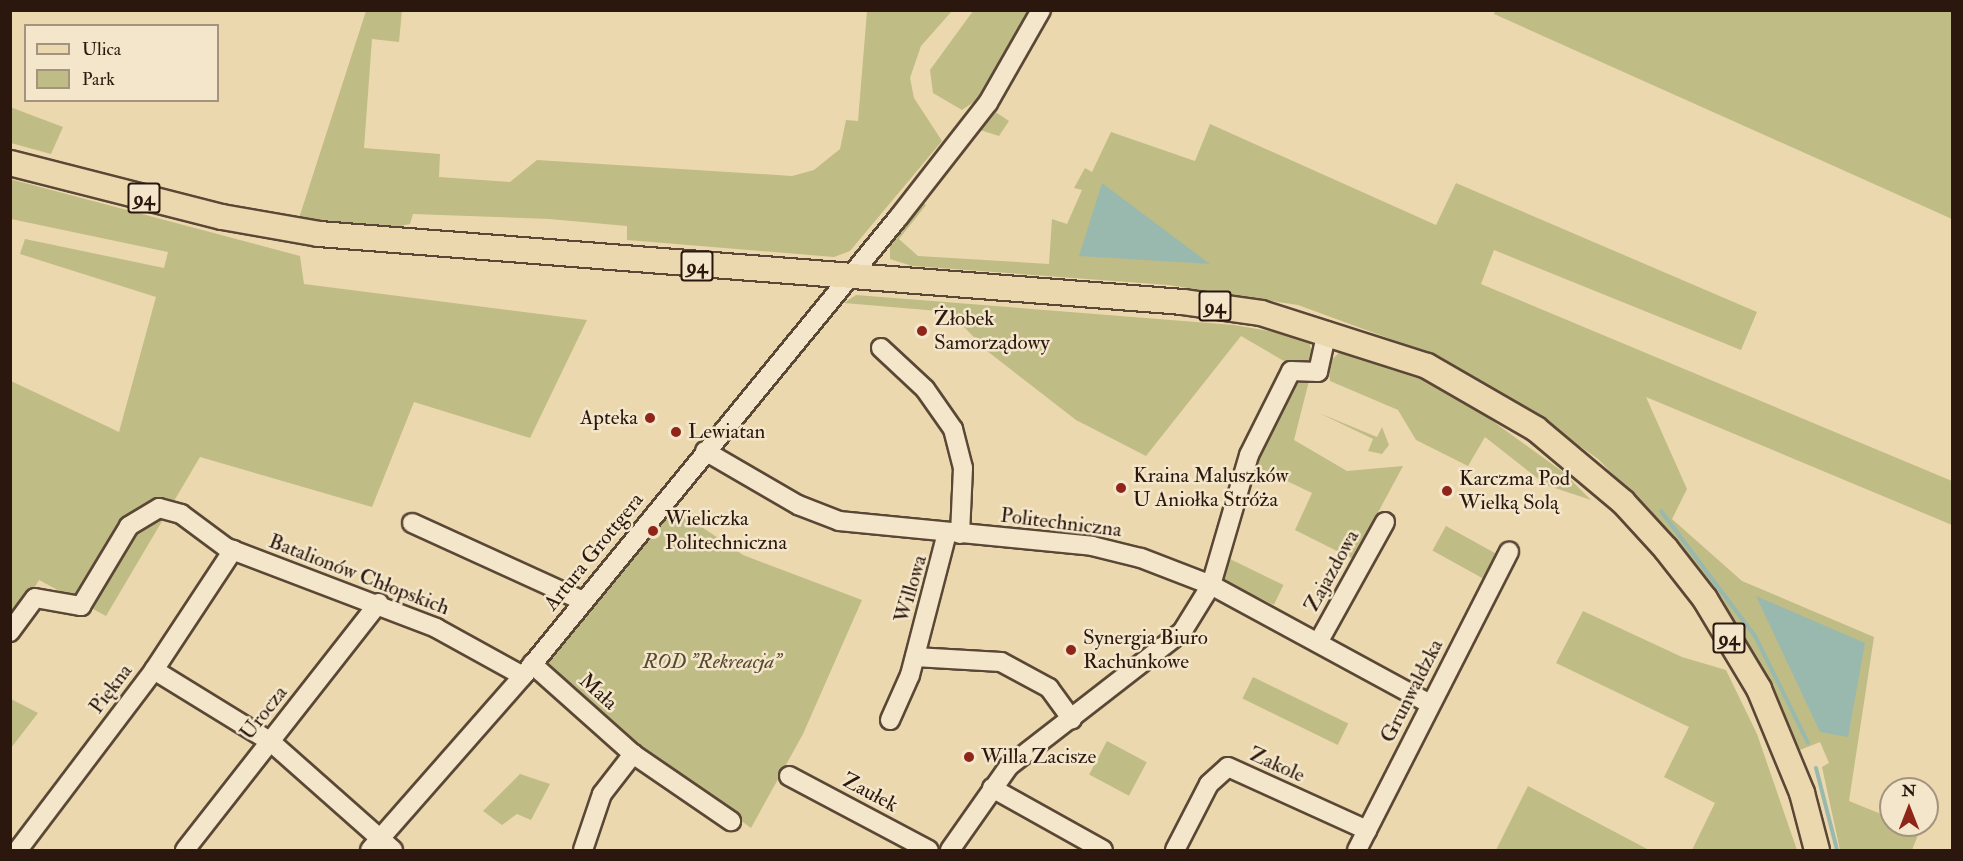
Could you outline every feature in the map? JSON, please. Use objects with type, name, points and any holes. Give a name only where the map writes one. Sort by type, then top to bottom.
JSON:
[{"type":"main road","name":"94","points":[[10,163],[222,217],[319,234],[846,278],[1183,302],[1261,313],[1328,332],[1427,366],[1483,394],[1536,429],[1623,502],[1705,599],[1759,689],[1794,772],[1817,850]]},
{"type":"street","name":"Artura Grottgera","points":[[382,847],[988,102],[1041,10]]},
{"type":"street","points":[[950,850],[1009,765],[1170,645],[1211,585],[1249,455],[1291,371],[1318,372],[1328,332]]},
{"type":"street","name":"Willowa","points":[[881,348],[925,389],[953,429],[963,468],[953,533],[915,657],[890,720]]},
{"type":"street","name":"Politechniczna","points":[[705,451],[819,515],[953,533],[1117,550],[1211,585],[1319,641],[1430,704]]},
{"type":"street","name":"Batalionów Chłopskich","points":[[10,632],[35,598],[81,606],[129,525],[143,514],[159,508],[181,514],[233,550],[379,603],[528,670]]},
{"type":"street","name":"Zajazdowa","points":[[1319,641],[1385,522]]},
{"type":"street","points":[[412,523],[583,601]]},
{"type":"street","name":"Piękna","points":[[18,850],[154,670],[233,550]]},
{"type":"street","name":"Grunwaldzka","points":[[1358,850],[1509,552]]},
{"type":"street","name":"Urocza","points":[[185,850],[379,603]]},
{"type":"street","points":[[915,657],[1001,662],[1049,688],[1072,720]]},
{"type":"street","points":[[154,670],[271,742],[382,847]]},
{"type":"street","name":"Mała","points":[[528,670],[633,754],[731,821]]},
{"type":"street","points":[[583,850],[602,794],[633,754]]},
{"type":"street","name":"Zakole","points":[[1175,850],[1209,784],[1228,767],[1367,830]]},
{"type":"street","name":"Zaułek","points":[[789,776],[929,850]]},
{"type":"street","points":[[992,788],[1103,850]]},
{"type":"green space","points":[[366,11],[402,11],[399,42],[372,39],[364,148],[440,154],[439,177],[510,182],[537,160],[792,176],[814,170],[840,149],[846,120],[858,121],[867,11],[952,11],[921,46],[910,78],[914,98],[942,141],[850,251],[834,257],[627,240],[627,226],[549,219],[413,214],[410,224],[390,228],[299,218]]},
{"type":"green space","points":[[973,11],[1027,11],[1011,49],[975,101],[962,110],[933,93],[930,70]]},
{"type":"green space","points":[[1495,11],[1952,11],[1952,219],[1494,14]]},
{"type":"green space","points":[[10,107],[63,127],[51,154],[11,143]]},
{"type":"green space","points":[[991,109],[1009,121],[999,136],[977,129]]},
{"type":"green space","points":[[1210,124],[1436,225],[1456,183],[1757,312],[1741,350],[1494,250],[1481,284],[1952,481],[1952,525],[1646,397],[1687,489],[1672,519],[1742,581],[1874,637],[1849,801],[1879,813],[1879,837],[1917,837],[1912,850],[1840,850],[1822,767],[1829,763],[1820,742],[1800,750],[1722,598],[1664,526],[1598,459],[1513,399],[1434,355],[1298,305],[1168,285],[912,266],[890,259],[890,240],[919,201],[926,205],[899,239],[918,256],[1049,264],[1052,219],[1067,224],[1082,190],[1074,188],[1085,168],[1092,172],[1111,132],[1195,161]]},
{"type":"green space","points":[[10,179],[300,256],[304,284],[587,320],[530,438],[414,402],[372,507],[200,457],[106,616],[39,580],[11,628],[11,381],[119,432],[156,297],[20,254],[25,239],[164,268],[168,252],[11,219]]},
{"type":"green space","points":[[856,295],[1234,325],[1309,338],[1313,363],[1289,364],[1241,336],[1146,456],[1076,420],[987,351],[950,312],[844,303]]},
{"type":"green space","points":[[1341,351],[1383,361],[1451,391],[1563,472],[1591,500],[1546,485],[1485,437],[1468,466],[1416,440],[1398,410],[1330,381],[1328,363]]},
{"type":"green space","points":[[1310,377],[1294,440],[1347,471],[1403,466],[1353,559],[1295,530],[1312,493],[1253,465],[1293,381]]},
{"type":"green space","points":[[1319,413],[1377,437],[1382,427],[1389,445],[1382,454],[1368,451],[1373,439]]},
{"type":"green space","name":"ROD \"Rekreacja\"","points":[[671,506],[743,555],[862,600],[803,734],[751,828],[633,741],[547,664]]},
{"type":"green space","points":[[1446,526],[1500,556],[1487,581],[1432,550]]},
{"type":"green space","points":[[1226,557],[1284,585],[1274,605],[1216,577]]},
{"type":"green space","points":[[1583,611],[1682,657],[1726,670],[1757,734],[1797,850],[1692,850],[1715,803],[1664,777],[1689,727],[1556,663]]},
{"type":"green space","points":[[1253,677],[1348,723],[1338,745],[1242,699]]},
{"type":"green space","points":[[11,699],[38,713],[11,748]]},
{"type":"green space","points":[[1107,741],[1147,762],[1129,796],[1089,775]]},
{"type":"green space","points":[[520,774],[550,784],[531,820],[517,814],[502,825],[483,811]]},
{"type":"green space","points":[[1528,786],[1649,850],[1496,850]]},
{"type":"water","points":[[1102,183],[1210,264],[1079,256]]},
{"type":"water","points":[[1756,596],[1865,643],[1848,737],[1820,732]]},
{"type":"waterway","points":[[1661,511],[1755,636],[1808,743]]},
{"type":"waterway","points":[[1816,768],[1837,850]]},
{"type":"place","name":"Żłobek Samorządowy","points":[[922,331]]},
{"type":"place","name":"Apteka","points":[[650,418]]},
{"type":"place","name":"Lewiatan","points":[[676,432]]},
{"type":"place","name":"Kraina Maluszków U Aniołka Stróża","points":[[1121,488]]},
{"type":"place","name":"Karczma Pod Wielką Solą","points":[[1447,491]]},
{"type":"place","name":"Wieliczka Politechniczna","points":[[653,531]]},
{"type":"place","name":"Synergia Biuro Rachunkowe","points":[[1071,650]]},
{"type":"place","name":"Willa Zacisze","points":[[969,757]]}]
